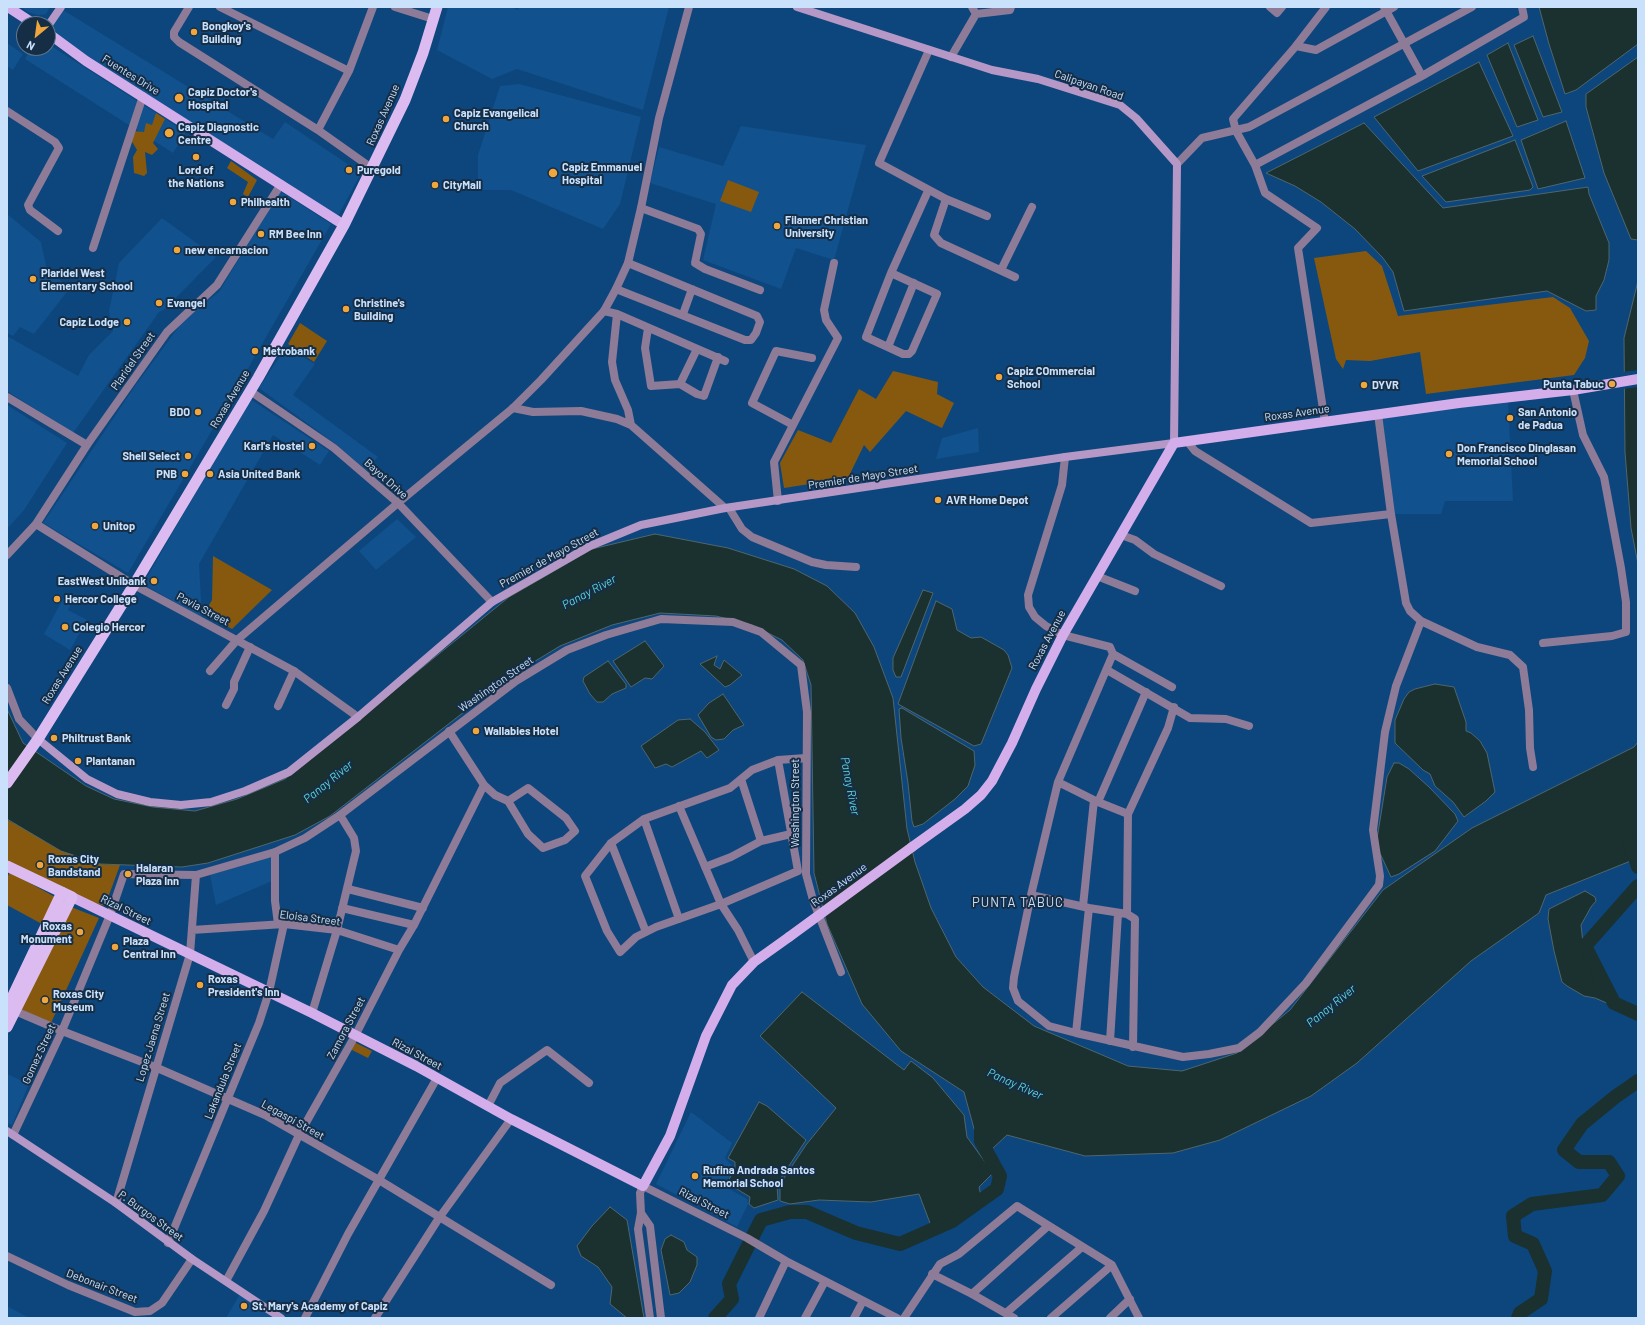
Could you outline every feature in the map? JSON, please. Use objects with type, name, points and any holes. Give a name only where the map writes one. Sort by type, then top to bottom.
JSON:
[{"type":"highway","name":"Roxas Avenue","points":[[7,783],[34,744],[134,585],[250,391],[344,225],[406,100],[423,53],[436,7]]},
{"type":"highway","points":[[7,866],[67,895],[9,1009],[7,1027]]},
{"type":"main road","points":[[8,7],[22,16]]},
{"type":"main road","points":[[55,16],[61,7]]},
{"type":"main road","name":"Calipayan Road","points":[[797,7],[992,70],[1038,79],[1120,105],[1136,118],[1177,164]]},
{"type":"main road","name":"Fuentes Drive","points":[[56,39],[86,61],[344,225]]},
{"type":"main road","points":[[1174,443],[1177,164]]},
{"type":"main road","name":"Roxas Avenue","points":[[643,1186],[670,1136],[706,1036],[718,1010],[732,986],[754,962],[966,809],[982,795],[1012,743],[1036,689],[1063,635],[1174,443],[1378,414],[1573,390],[1638,378]]},
{"type":"main road","name":"Premier de Mayo Street","points":[[34,744],[87,779],[117,794],[150,802],[181,805],[211,802],[245,791],[290,772],[358,717],[492,602],[590,546],[641,525],[727,508],[1064,457],[1174,443]]},
{"type":"main road","name":"Rizal Street","points":[[67,895],[312,1013],[437,1078],[511,1119],[643,1186]]},
{"type":"main road","name":"P. Burgos Street","points":[[10,1133],[116,1203],[168,1243],[281,1318]]},
{"type":"street","points":[[189,7],[174,32],[174,37],[179,42],[318,130],[372,169]]},
{"type":"street","points":[[220,7],[349,71]]},
{"type":"street","points":[[318,130],[349,71],[373,7]]},
{"type":"street","points":[[395,7],[433,19]]},
{"type":"street","points":[[210,671],[237,640],[398,502],[513,408],[541,380],[604,310],[628,263],[641,208],[659,118],[690,7]]},
{"type":"street","points":[[951,57],[974,11],[1010,10],[1011,7]]},
{"type":"street","points":[[1270,7],[1277,13],[1282,7]]},
{"type":"street","points":[[1325,422],[1298,248],[1317,228],[1265,193],[1255,165],[1236,131],[1233,119],[1296,46],[1326,7]]},
{"type":"street","points":[[1177,164],[1202,138],[1249,127],[1404,42],[1472,7]]},
{"type":"street","points":[[1255,165],[1422,76],[1524,16],[1522,7]]},
{"type":"street","points":[[1296,46],[1316,50],[1388,8],[1422,76]]},
{"type":"street","points":[[929,50],[879,163],[928,191],[987,216]]},
{"type":"street","points":[[92,248],[143,96]]},
{"type":"street","points":[[7,111],[55,142],[59,148],[28,205],[30,210],[58,231]]},
{"type":"street","name":"Plaridel Street","points":[[7,555],[36,524],[87,445],[167,332],[217,285],[281,184]]},
{"type":"street","points":[[891,273],[937,294],[912,351],[909,354],[903,354],[866,337],[891,273],[928,191]]},
{"type":"street","points":[[946,199],[934,235],[941,243],[1015,277]]},
{"type":"street","points":[[1001,270],[1032,207]]},
{"type":"street","points":[[641,208],[698,229],[701,234],[695,263],[705,269],[760,290]]},
{"type":"street","points":[[616,289],[683,314],[745,340],[752,340],[760,322],[756,316],[628,263]]},
{"type":"street","points":[[778,501],[774,462],[838,338],[826,320],[824,310],[834,263]]},
{"type":"street","points":[[888,347],[914,283]]},
{"type":"street","points":[[683,314],[692,289]]},
{"type":"street","points":[[604,310],[617,314],[722,359],[704,396],[697,394],[680,384],[651,386],[644,348],[648,328]]},
{"type":"street","points":[[617,314],[612,362],[615,380],[628,410],[631,425]]},
{"type":"street","points":[[680,384],[697,349]]},
{"type":"street","points":[[793,426],[752,404],[776,351],[812,358]]},
{"type":"street","points":[[1543,643],[1612,636],[1626,632],[1626,602],[1604,477],[1583,435],[1573,390]]},
{"type":"street","name":"Bayot Drive","points":[[250,391],[334,448],[398,502],[492,602]]},
{"type":"street","points":[[7,397],[87,445]]},
{"type":"street","points":[[513,408],[533,412],[581,412],[617,419],[631,425],[727,508],[742,529],[752,537],[812,562],[856,567]]},
{"type":"street","points":[[1378,414],[1391,514],[1406,603],[1410,612],[1421,621],[1477,647],[1510,655],[1523,667],[1529,710],[1530,748],[1533,767]]},
{"type":"street","points":[[1187,441],[1195,451],[1311,523],[1391,514]]},
{"type":"street","points":[[1064,457],[1062,485],[1028,595],[1029,606],[1035,617],[1063,635],[1110,647],[1113,654],[1172,687]]},
{"type":"street","name":"Pavia Street","points":[[36,524],[134,585],[294,671],[358,717]]},
{"type":"street","points":[[1121,535],[1135,540],[1154,554],[1221,586]]},
{"type":"street","points":[[1097,576],[1135,591]]},
{"type":"street","name":"Washington Street","points":[[110,915],[124,874],[196,875],[275,852],[305,838],[340,815],[516,681],[567,650],[606,635],[661,619],[700,619],[733,622],[761,632],[801,665],[807,712],[806,874],[813,900],[841,972]]},
{"type":"street","points":[[1113,654],[1058,782],[1031,895],[1013,988],[1018,1001],[1049,1026],[1076,1034],[1183,1057],[1239,1048],[1260,1032],[1306,983],[1379,885],[1380,876],[1373,830],[1385,732],[1396,686],[1421,621]]},
{"type":"street","points":[[226,705],[234,689],[234,682],[250,647]]},
{"type":"street","points":[[1107,670],[1174,707],[1181,714],[1190,718],[1226,719],[1249,726]]},
{"type":"street","points":[[278,706],[294,671]]},
{"type":"street","points":[[7,688],[19,719],[34,744]]},
{"type":"street","points":[[1076,1034],[1096,801],[1146,692]]},
{"type":"street","points":[[1127,914],[1128,814],[1168,728],[1174,707]]},
{"type":"street","points":[[449,731],[484,785],[495,794],[508,801],[528,834],[543,848],[565,840],[575,830],[566,818],[528,788],[508,801]]},
{"type":"street","points":[[778,760],[798,871],[721,904],[646,932],[636,937],[620,952],[607,931],[585,876],[611,843],[644,819],[730,788],[752,770],[778,760],[806,758]]},
{"type":"street","points":[[741,779],[760,841]]},
{"type":"street","points":[[1058,782],[1096,801],[1128,814]]},
{"type":"street","name":"Zamora Street","points":[[226,1281],[264,1211],[299,1135],[355,1036],[399,950],[423,908],[484,785]]},
{"type":"street","points":[[679,806],[721,904],[738,930],[754,962]]},
{"type":"street","points":[[312,1013],[337,930],[356,851],[354,838],[340,815]]},
{"type":"street","points":[[644,819],[679,919]]},
{"type":"street","points":[[705,867],[731,857],[760,841],[791,834]]},
{"type":"street","points":[[611,843],[646,932]]},
{"type":"street","name":"Lakandula Street","points":[[168,1243],[228,1098],[269,992],[281,924],[275,901],[275,852]]},
{"type":"street","name":"Lopez Jaena Street","points":[[116,1203],[155,1067],[190,954],[196,875]]},
{"type":"street","points":[[348,889],[423,908]]},
{"type":"street","points":[[1031,895],[1118,914],[1127,914],[1135,919],[1133,1047]]},
{"type":"street","points":[[342,908],[414,925]]},
{"type":"street","points":[[1110,1041],[1118,914]]},
{"type":"street","name":"Gomez Street","points":[[10,1133],[62,1031],[110,915]]},
{"type":"street","name":"Eloisa Street","points":[[192,930],[281,924],[337,930],[399,950]]},
{"type":"street","name":"Legaspi Street","points":[[9,1009],[155,1067],[265,1115],[379,1180],[439,1218],[552,1285]]},
{"type":"street","points":[[488,1106],[500,1083],[547,1050],[589,1083]]},
{"type":"street","points":[[305,1318],[348,1234],[437,1078]]},
{"type":"street","points":[[375,1318],[439,1218],[511,1119]]},
{"type":"street","points":[[643,1186],[639,1199],[641,1213],[638,1229],[650,1318]]},
{"type":"street","name":"Rizal Street","points":[[643,1186],[747,1238],[786,1261],[897,1318]]},
{"type":"street","points":[[904,1318],[940,1264],[959,1254],[1017,1206],[1112,1265],[1139,1318]]},
{"type":"street","points":[[641,1213],[650,1226],[662,1318]]},
{"type":"street","points":[[972,1294],[1048,1226]]},
{"type":"street","points":[[1006,1313],[1082,1246]]},
{"type":"street","name":"Debonair Street","points":[[7,1256],[68,1285],[135,1312],[150,1311],[162,1303],[192,1259]]},
{"type":"street","points":[[759,1318],[786,1261]]},
{"type":"street","points":[[1052,1318],[1112,1265]]},
{"type":"street","points":[[932,1274],[972,1294],[1014,1318]]},
{"type":"street","points":[[805,1318],[825,1281]]},
{"type":"street","points":[[1110,1318],[1130,1300]]},
{"type":"street","points":[[854,1318],[863,1301]]},
{"type":"shaded area","points":[[21,7],[50,7],[46,14],[38,15],[28,12]]},
{"type":"shaded area","points":[[448,7],[511,7],[518,10],[519,7],[669,7],[643,110],[517,69],[492,79],[437,50]]},
{"type":"shaded area","points":[[63,10],[273,139],[285,122],[361,173],[338,216],[56,37],[56,20]]},
{"type":"shaded area","points":[[7,43],[16,49],[16,56],[22,56],[13,70],[7,66]]},
{"type":"shaded area","points":[[56,49],[186,132],[173,153],[25,59],[27,56],[56,56]]},
{"type":"shaded area","name":"Capiz Emmanuel Hospital","points":[[519,84],[641,117],[620,204],[603,229],[511,190],[478,190],[478,155],[500,86]]},
{"type":"shaded area","points":[[156,113],[165,119],[153,143],[158,149],[152,155],[145,152],[147,173],[144,176],[134,173],[133,157],[137,150],[131,140],[133,131],[144,132],[146,123],[152,125]]},
{"type":"shaded area","name":"Filamer Christian University","points":[[741,126],[866,145],[834,260],[796,248],[781,289],[703,260],[716,204],[650,183],[659,147],[723,166]]},
{"type":"shaded area","points":[[231,161],[257,180],[248,197],[243,194],[248,182],[227,168]]},
{"type":"shaded area","points":[[728,180],[759,192],[751,212],[720,201]]},
{"type":"shaded area","points":[[280,191],[331,224],[246,372],[249,374],[230,404],[228,403],[128,573],[43,523],[135,386],[186,317],[219,292]]},
{"type":"shaded area","name":"Plaridel West Elementary School","points":[[7,214],[41,242],[47,270],[70,288],[34,334],[20,327],[13,336],[7,333]]},
{"type":"shaded area","points":[[162,218],[216,257],[165,309],[159,312],[73,433],[7,391],[7,336],[78,376],[89,355],[113,331],[109,311],[119,263]]},
{"type":"shaded area","points":[[1366,251],[1382,266],[1398,316],[1553,297],[1570,308],[1589,341],[1585,358],[1574,375],[1426,394],[1420,352],[1370,361],[1346,360],[1343,369],[1336,359],[1314,258]]},
{"type":"shaded area","points":[[300,323],[327,341],[314,362],[288,344]]},
{"type":"shaded area","points":[[286,347],[315,364],[293,395],[378,457],[366,470],[337,445],[259,388]]},
{"type":"shaded area","points":[[893,371],[938,382],[937,394],[954,403],[942,428],[906,411],[870,452],[864,445],[848,478],[784,488],[780,463],[798,430],[831,443],[859,389],[876,399]]},
{"type":"shaded area","points":[[250,399],[329,451],[320,465],[273,435],[199,564],[202,618],[143,584]]},
{"type":"shaded area","name":"Don Francisco Dinglasan Memorial School","points":[[1508,401],[1513,501],[1445,501],[1441,514],[1395,514],[1382,416]]},
{"type":"shaded area","points":[[7,405],[67,443],[24,510],[7,529]]},
{"type":"shaded area","points":[[978,428],[979,452],[936,459],[942,438]]},
{"type":"shaded area","points":[[397,519],[416,537],[376,570],[359,551]]},
{"type":"shaded area","points":[[213,556],[272,590],[232,629],[204,614],[212,600]]},
{"type":"shaded area","name":"Colegio Hercor","points":[[64,597],[72,602],[68,610],[87,620],[70,650],[44,634]]},
{"type":"shaded area","points":[[7,819],[100,864],[120,865],[105,906],[81,899],[7,863]]},
{"type":"shaded area","points":[[272,856],[272,881],[216,905],[210,875]]},
{"type":"shaded area","points":[[10,872],[55,897],[42,924],[7,905],[7,878]]},
{"type":"shaded area","points":[[71,907],[99,918],[51,1023],[20,1009]]},
{"type":"shaded area","points":[[354,1042],[372,1051],[368,1058],[350,1049]]},
{"type":"shaded area","points":[[7,1074],[29,1084],[12,1125],[7,1123]]},
{"type":"shaded area","name":"Rufina Andrada Santos Memorial School","points":[[691,1112],[732,1143],[725,1158],[734,1168],[724,1186],[747,1199],[748,1204],[737,1227],[656,1184]]},
{"type":"shaded area","name":"St. Mary's Academy of Capiz","points":[[240,1294],[273,1318],[226,1318]]},
{"type":"shaded area","points":[[7,1306],[29,1318],[7,1318]]},
{"type":"water","points":[[1539,7],[1638,7],[1638,44],[1576,90],[1565,94]]},
{"type":"water","points":[[1533,36],[1562,112],[1543,117],[1514,45]]},
{"type":"water","points":[[1508,43],[1538,120],[1517,127],[1487,55]]},
{"type":"water","points":[[1638,57],[1638,240],[1631,239],[1604,173],[1586,107],[1586,94]]},
{"type":"water","points":[[1479,62],[1513,136],[1418,171],[1374,117]]},
{"type":"water","points":[[1566,121],[1585,178],[1538,189],[1521,140]]},
{"type":"water","points":[[1364,123],[1443,208],[1588,187],[1589,194],[1609,243],[1609,260],[1604,280],[1596,296],[1596,310],[1586,311],[1547,291],[1404,311],[1393,272],[1383,258],[1355,229],[1321,202],[1295,186],[1266,173]]},
{"type":"water","points":[[1515,140],[1533,187],[1530,190],[1446,202],[1422,176]]},
{"type":"water","points":[[1638,281],[1638,564],[1631,528],[1625,452],[1624,338]]},
{"type":"water","name":"Panay River","points":[[655,534],[728,548],[794,569],[827,586],[855,613],[874,647],[893,698],[907,829],[915,862],[931,908],[956,957],[983,987],[1034,1026],[1128,1066],[1182,1071],[1237,1053],[1290,1010],[1383,890],[1472,828],[1634,747],[1638,742],[1638,858],[1546,895],[1539,913],[1471,961],[1357,1063],[1311,1096],[1220,1140],[1173,1153],[1085,1156],[1007,1135],[991,1150],[979,1147],[964,1092],[901,1051],[862,1004],[827,924],[814,873],[811,685],[803,660],[782,640],[752,625],[716,616],[660,613],[612,625],[560,646],[509,677],[330,816],[295,835],[208,863],[182,867],[100,864],[61,851],[7,819],[7,709],[23,743],[86,786],[114,799],[153,807],[195,811],[237,799],[285,779],[509,597],[592,549]]},
{"type":"water","points":[[923,590],[933,593],[901,677],[896,677],[893,670],[893,658]]},
{"type":"water","points":[[936,601],[952,609],[957,630],[971,638],[981,637],[1004,650],[1008,655],[1012,668],[981,744],[974,746],[898,704]]},
{"type":"water","points":[[645,641],[664,666],[652,679],[645,678],[631,687],[613,661]]},
{"type":"water","points":[[717,656],[714,665],[720,669],[724,660],[742,675],[730,685],[725,687],[700,664]]},
{"type":"water","points":[[608,661],[626,684],[626,688],[612,694],[603,702],[597,702],[590,694],[583,681],[584,677]]},
{"type":"water","points":[[1435,684],[1454,687],[1466,722],[1466,731],[1471,733],[1480,741],[1487,753],[1495,792],[1486,801],[1464,817],[1453,802],[1435,786],[1430,774],[1423,770],[1395,743],[1395,720],[1404,699],[1409,692],[1415,689]]},
{"type":"water","points":[[723,694],[744,725],[733,730],[724,739],[716,740],[711,737],[698,715],[709,703]]},
{"type":"water","points":[[902,708],[974,751],[975,765],[968,786],[955,799],[923,824],[914,827],[901,738],[899,709]]},
{"type":"water","points":[[690,719],[705,732],[719,750],[707,758],[701,751],[672,767],[666,764],[655,768],[641,746],[678,720]]},
{"type":"water","points":[[1394,763],[1399,763],[1409,769],[1429,787],[1455,814],[1458,821],[1435,851],[1399,874],[1391,877],[1378,849],[1377,839],[1387,777]]},
{"type":"water","points":[[1585,891],[1595,897],[1596,901],[1581,925],[1584,952],[1589,964],[1597,973],[1599,987],[1609,991],[1614,999],[1614,1003],[1609,1004],[1595,998],[1584,996],[1562,982],[1548,919],[1549,909]]},
{"type":"water","points":[[802,992],[904,1070],[911,1061],[933,1078],[964,1115],[967,1137],[993,1173],[979,1187],[981,1196],[978,1203],[950,1222],[933,1231],[919,1194],[871,1202],[819,1200],[790,1204],[780,1201],[780,1184],[806,1145],[836,1108],[760,1036]]},
{"type":"water","points":[[759,1102],[767,1106],[806,1140],[777,1184],[778,1200],[754,1208],[749,1204],[750,1197],[727,1183],[735,1169],[735,1162],[728,1158]]},
{"type":"water","points":[[610,1207],[627,1220],[644,1318],[627,1318],[610,1304],[612,1287],[598,1267],[581,1256],[577,1246],[592,1226]]},
{"type":"water","points":[[671,1235],[684,1242],[687,1250],[697,1257],[697,1265],[690,1282],[679,1293],[670,1295],[661,1250],[665,1239]]},
{"type":"pier","points":[[1638,370],[1638,387],[1623,389],[1623,372]]},
{"type":"waterway","points":[[1630,841],[1638,867]]},
{"type":"waterway","points":[[1638,886],[1585,946],[1614,1003],[1638,1014]]},
{"type":"waterway","points":[[1518,1318],[1520,1313],[1541,1299],[1545,1271],[1533,1244],[1515,1236],[1513,1216],[1532,1204],[1602,1195],[1618,1176],[1609,1162],[1579,1162],[1564,1150],[1582,1124],[1615,1097],[1638,1081]]},
{"type":"waterway","points":[[715,1318],[732,1299],[729,1284],[761,1220],[790,1212],[807,1212],[856,1233],[900,1244],[952,1221],[997,1189],[1000,1176],[981,1141],[981,1130]]},
{"type":"place","name":"Bongkoy's Building","points":[[194,32]]},
{"type":"place","name":"Capiz Doctor's Hospital","points":[[179,98]]},
{"type":"place","name":"Capiz Evangelical Church","points":[[446,119]]},
{"type":"place","name":"Capiz Diagnostic Centre","points":[[169,133]]},
{"type":"place","name":"Lord of the Nations","points":[[196,157]]},
{"type":"place","name":"Puregold","points":[[349,170]]},
{"type":"place","name":"Capiz Emmanuel Hospital","points":[[553,173]]},
{"type":"place","name":"CityMall","points":[[435,185]]},
{"type":"place","name":"Philhealth","points":[[233,202]]},
{"type":"place","name":"Filamer Christian University","points":[[777,226]]},
{"type":"place","name":"RM Bee Inn","points":[[261,234]]},
{"type":"place","name":"new encarnacion","points":[[177,250]]},
{"type":"place","name":"Plaridel West Elementary School","points":[[33,279]]},
{"type":"place","name":"Evangel","points":[[159,303]]},
{"type":"place","name":"Christine's Building","points":[[346,309]]},
{"type":"place","name":"Capiz Lodge","points":[[127,322]]},
{"type":"place","name":"Metrobank","points":[[255,351]]},
{"type":"place","name":"Capiz COmmercial School","points":[[999,377]]},
{"type":"place","name":"Punta Tabuc","points":[[1612,384]]},
{"type":"place","name":"DYVR","points":[[1364,385]]},
{"type":"place","name":"BDO","points":[[198,412]]},
{"type":"place","name":"San Antonio de Padua","points":[[1510,418]]},
{"type":"place","name":"Karl's Hostel","points":[[312,446]]},
{"type":"place","name":"Don Francisco Dinglasan Memorial School","points":[[1449,454]]},
{"type":"place","name":"Shell Select","points":[[188,456]]},
{"type":"place","name":"PNB","points":[[185,474]]},
{"type":"place","name":"Asia United Bank","points":[[210,474]]},
{"type":"place","name":"AVR Home Depot","points":[[938,500]]},
{"type":"place","name":"Unitop","points":[[95,526]]},
{"type":"place","name":"EastWest Unibank","points":[[154,581]]},
{"type":"place","name":"Hercor College","points":[[57,599]]},
{"type":"place","name":"Colegio Hercor","points":[[65,627]]},
{"type":"place","name":"Wallabies Hotel","points":[[476,731]]},
{"type":"place","name":"Philtrust Bank","points":[[54,738]]},
{"type":"place","name":"Plantanan","points":[[78,761]]},
{"type":"place","name":"Roxas City Bandstand","points":[[40,865]]},
{"type":"place","name":"Halaran Plaza Inn","points":[[128,874]]},
{"type":"place","name":"Roxas Monument","points":[[80,932]]},
{"type":"place","name":"Plaza Central Inn","points":[[115,947]]},
{"type":"place","name":"Roxas President's Inn","points":[[200,985]]},
{"type":"place","name":"Roxas City Museum","points":[[45,1000]]},
{"type":"place","name":"Rufina Andrada Santos Memorial School","points":[[695,1176]]},
{"type":"place","name":"St. Mary's Academy of Capiz","points":[[244,1306]]},
{"type":"district","name":"PUNTA TABUC","points":[[1018,903]]}]
